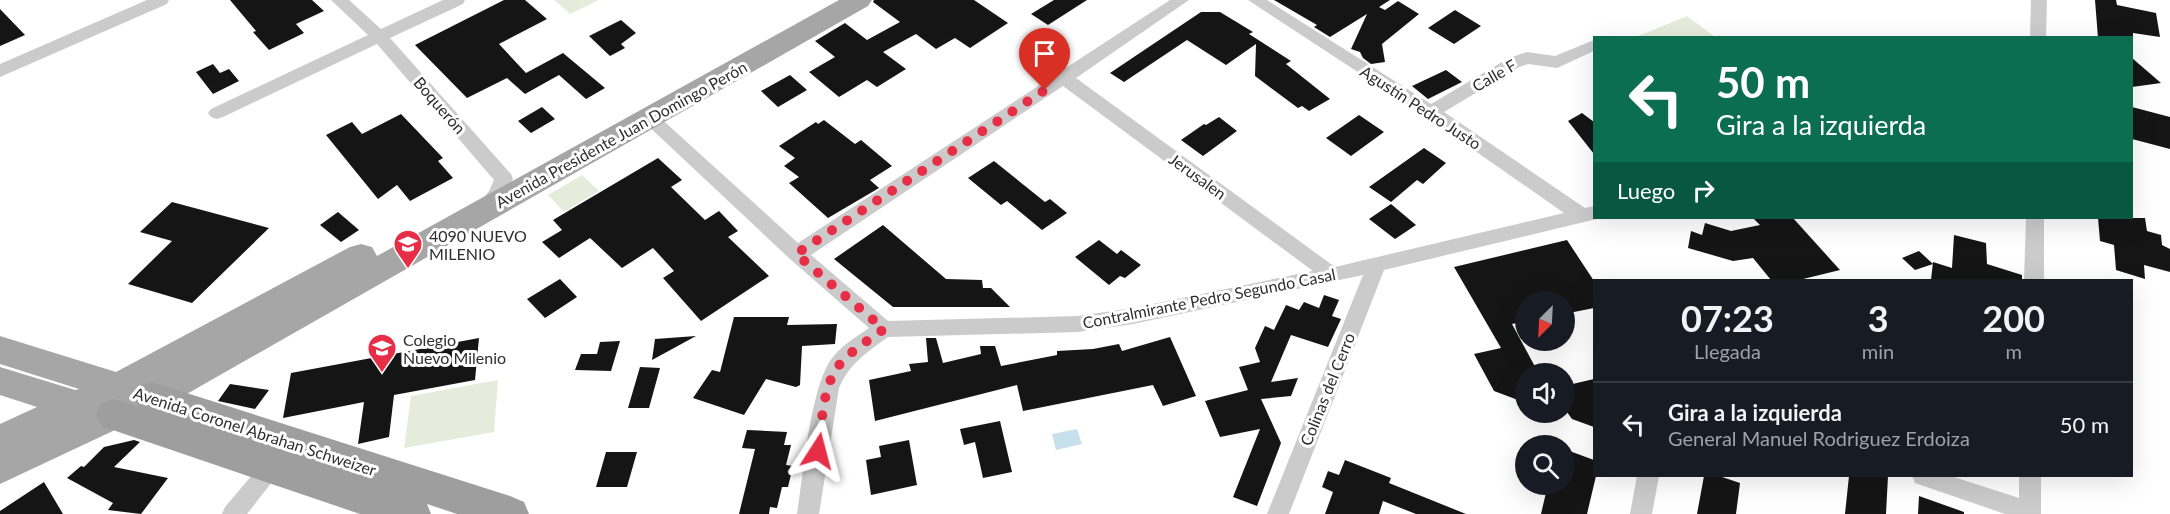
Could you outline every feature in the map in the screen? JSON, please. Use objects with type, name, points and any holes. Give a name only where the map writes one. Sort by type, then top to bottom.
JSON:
[{"type":"highway","name":"Avenida Coronel Abrahan Schweizer","points":[[128,399],[272,468],[412,514]]},
{"type":"highway","name":"Avenida Coronel Abrahan Schweizer","points":[[128,399],[510,514]]},
{"type":"main road","name":"Avenida Presidente Juan Domingo Perón","points":[[0,440],[78,406],[128,399],[504,179],[820,0]]},
{"type":"main road","name":"Avenida Presidente Juan Domingo Perón","points":[[0,468],[476,216],[859,0]]},
{"type":"main road","name":"Avenida Coronel Abrahan Schweizer","points":[[0,350],[128,399]]},
{"type":"main road","points":[[0,382],[78,406]]},
{"type":"main road","points":[[0,382],[13,396],[15,409],[10,423],[0,434]]},
{"type":"street","points":[[0,71],[161,0]]},
{"type":"street","name":"Boquerón","points":[[339,0],[380,37],[504,179]]},
{"type":"street","points":[[217,113],[457,0]]},
{"type":"street","points":[[796,254],[1181,0]]},
{"type":"street","name":"Agustín Pedro Justo","points":[[1256,0],[1589,215]]},
{"type":"street","points":[[2038,36],[2039,0]]},
{"type":"street","name":"Calle F","points":[[1431,112],[1513,63],[1527,58],[1557,62],[1593,45]]},
{"type":"street","name":"Jerusalen","points":[[1064,78],[1332,275]]},
{"type":"street","points":[[650,118],[796,254],[884,329],[856,348],[838,366],[828,388],[808,514]]},
{"type":"street","points":[[476,216],[497,195],[504,179]]},
{"type":"street","name":"Contralmirante Pedro Segundo Casal","points":[[884,329],[1078,324],[1133,316],[1332,275],[1589,215]]},
{"type":"street","points":[[2034,279],[2035,219]]},
{"type":"street","name":"Colinas del Cerro","points":[[1278,514],[1377,264]]},
{"type":"street","points":[[233,514],[272,468]]},
{"type":"street","points":[[1641,514],[1648,477]]},
{"type":"street","points":[[1926,477],[2030,513],[2030,477]]},
{"type":"green space","points":[[554,0],[599,0],[570,14]]},
{"type":"green space","points":[[1687,16],[1714,36],[1638,36]]},
{"type":"green space","points":[[582,175],[599,191],[564,212],[548,195]]},
{"type":"green space","points":[[498,380],[494,432],[404,448],[411,396]]},
{"type":"water","points":[[1077,429],[1082,444],[1056,450],[1052,434]]},
{"type":"building","points":[[230,0],[312,0],[324,11],[296,24],[304,33],[269,50]]},
{"type":"building","points":[[504,0],[525,0],[547,19],[499,44],[526,73],[563,53],[605,88],[586,99],[559,75],[525,94],[507,78],[467,98],[415,45]]},
{"type":"building","points":[[874,0],[974,0],[1008,23],[970,48],[955,38],[936,49],[916,34],[883,52],[906,69],[877,87],[867,80],[839,97],[809,72],[835,57],[815,41],[845,23],[867,40],[900,22],[873,2]]},
{"type":"building","points":[[1054,0],[1087,0],[1048,25],[1031,14]]},
{"type":"building","points":[[1274,0],[1390,0],[1379,7],[1385,10],[1398,1],[1419,14],[1382,44],[1385,62],[1371,64],[1363,58],[1360,52],[1351,49],[1367,14],[1330,37],[1314,27],[1317,25]]},
{"type":"building","points":[[2095,0],[2116,0],[2117,5],[2156,13],[2160,37],[2133,33],[2133,36],[2098,36]]},
{"type":"building","points":[[0,9],[25,35],[0,46]]},
{"type":"building","points":[[1455,10],[1481,26],[1454,44],[1428,28]]},
{"type":"building","points":[[1201,12],[1220,12],[1253,32],[1249,34],[1291,61],[1286,64],[1330,99],[1309,111],[1302,106],[1298,108],[1255,76],[1256,44],[1226,65],[1187,40],[1124,82],[1110,73]]},
{"type":"building","points":[[621,20],[636,33],[621,44],[625,48],[610,56],[589,36]]},
{"type":"building","points":[[2133,59],[2161,83],[2133,87]]},
{"type":"building","points":[[213,64],[220,73],[229,69],[239,81],[213,94],[196,72]]},
{"type":"building","points":[[1446,70],[1462,82],[1428,99],[1412,86]]},
{"type":"building","points":[[790,75],[807,90],[778,107],[761,91]]},
{"type":"building","points":[[542,107],[555,119],[531,133],[518,121]]},
{"type":"building","points":[[2133,107],[2170,117],[2170,149],[2133,139]]},
{"type":"building","points":[[1582,113],[1593,121],[1593,153],[1568,121]]},
{"type":"building","points":[[401,114],[443,158],[438,161],[453,178],[410,201],[397,185],[378,199],[326,135],[352,122],[362,134]]},
{"type":"building","points":[[1359,115],[1384,132],[1351,156],[1326,138]]},
{"type":"building","points":[[1219,117],[1237,131],[1203,156],[1181,140],[1204,124]]},
{"type":"building","points":[[824,120],[855,144],[861,140],[892,166],[870,180],[879,188],[828,218],[789,183],[799,177],[784,166],[795,158],[779,146],[816,122],[818,124]]},
{"type":"building","points":[[1424,148],[1446,163],[1423,184],[1417,180],[1391,202],[1369,187]]},
{"type":"building","points":[[658,158],[682,180],[671,187],[705,220],[719,211],[738,231],[728,237],[769,276],[701,321],[663,278],[674,271],[653,248],[622,268],[590,238],[559,258],[542,242],[562,230],[553,220]]},
{"type":"building","points":[[994,161],[1045,202],[1050,199],[1067,213],[1042,230],[1007,201],[1001,205],[968,178]]},
{"type":"building","points":[[172,202],[269,228],[192,303],[128,284],[172,241],[140,232]]},
{"type":"building","points":[[1391,204],[1416,225],[1395,239],[1369,219]]},
{"type":"building","points":[[338,212],[359,230],[341,242],[320,225]]},
{"type":"building","points":[[2145,218],[2147,231],[2161,235],[2162,245],[2170,249],[2170,272],[2144,265],[2145,279],[2116,270],[2114,245],[2100,241],[2098,219]]},
{"type":"building","points":[[1754,219],[1794,219],[1840,270],[1803,279],[1770,279],[1753,258],[1733,261],[1688,248],[1691,231],[1702,235],[1705,223],[1731,231],[1760,225]]},
{"type":"building","points":[[883,225],[946,279],[982,280],[983,288],[991,288],[1010,307],[893,307],[834,259]]},
{"type":"building","points":[[1954,235],[1986,243],[1987,264],[2022,275],[2022,279],[1931,279],[1933,262],[1952,268]]},
{"type":"building","points":[[1099,240],[1117,254],[1121,250],[1141,265],[1125,278],[1120,276],[1109,285],[1075,257]]},
{"type":"building","points":[[1567,240],[1593,279],[1593,308],[1575,312],[1575,291],[1515,291],[1515,323],[1512,324],[1515,330],[1515,351],[1527,351],[1533,363],[1515,363],[1515,399],[1494,391],[1474,354],[1501,348],[1454,267]]},
{"type":"building","points":[[1919,251],[1933,264],[1915,270],[1902,258]]},
{"type":"building","points":[[560,279],[577,297],[545,318],[527,299]]},
{"type":"building","points":[[1324,295],[1339,300],[1332,316],[1341,319],[1328,347],[1291,335],[1271,382],[1298,378],[1291,396],[1261,399],[1281,443],[1257,506],[1233,497],[1260,429],[1220,437],[1205,401],[1248,390],[1239,367],[1260,362],[1255,348],[1265,326],[1274,330],[1286,305],[1299,310],[1304,302],[1319,308]]},
{"type":"building","points":[[734,317],[789,317],[787,325],[837,324],[835,344],[802,346],[800,385],[796,387],[766,379],[744,415],[693,398],[712,370],[720,372]]},
{"type":"building","points":[[696,336],[652,360],[655,339]]},
{"type":"building","points":[[1170,337],[1196,396],[1163,406],[1153,385],[1023,411],[1017,385],[875,421],[869,380],[911,371],[909,364],[928,362],[926,338],[936,338],[943,363],[981,354],[980,346],[995,346],[1001,366],[1057,355],[1057,351],[1093,349],[1119,344],[1122,351]]},
{"type":"building","points":[[479,338],[475,380],[394,395],[389,437],[358,444],[364,402],[283,418],[291,373]]},
{"type":"building","points":[[620,341],[611,371],[575,370],[581,354],[597,354],[600,342]]},
{"type":"building","points":[[640,367],[660,368],[649,408],[628,408]]},
{"type":"building","points":[[1593,379],[1593,427],[1575,420],[1575,383]]},
{"type":"building","points":[[230,384],[269,390],[255,409],[218,401]]},
{"type":"building","points":[[1000,421],[1012,472],[983,478],[975,442],[964,445],[960,429]]},
{"type":"building","points":[[747,430],[787,432],[784,445],[791,445],[786,465],[793,466],[788,487],[782,487],[777,508],[770,507],[769,514],[739,514],[755,449],[742,448]]},
{"type":"building","points":[[134,440],[140,442],[114,467],[168,478],[141,514],[108,510],[113,503],[67,478],[81,466],[84,467],[104,447]]},
{"type":"building","points":[[909,440],[917,485],[871,495],[866,460],[881,457],[879,446]]},
{"type":"building","points":[[606,452],[637,452],[627,487],[596,487]]},
{"type":"building","points":[[1575,453],[1593,460],[1593,477],[1596,477],[1587,514],[1541,514],[1545,495],[1575,495]]},
{"type":"building","points":[[1345,460],[1391,478],[1389,483],[1466,514],[1416,514],[1383,501],[1379,514],[1325,514],[1333,492],[1322,487],[1328,471],[1339,475]]},
{"type":"building","points":[[1704,477],[1722,477],[1740,483],[1736,514],[1697,514]]},
{"type":"building","points":[[1849,477],[1888,477],[1886,514],[1845,514]]},
{"type":"building","points":[[44,482],[63,514],[0,514],[0,511]]},
{"type":"building","points":[[1919,496],[1964,512],[1964,514],[1918,514]]},
{"type":"place","name":"4090 NUEVO MILENIO","points":[[408,270]]},
{"type":"place","name":"Colegio Nuevo Milenio","points":[[382,374]]},
{"type":"route","points":[[818,451],[828,388],[838,366],[856,348],[884,329],[796,254],[1045,90]]}]
